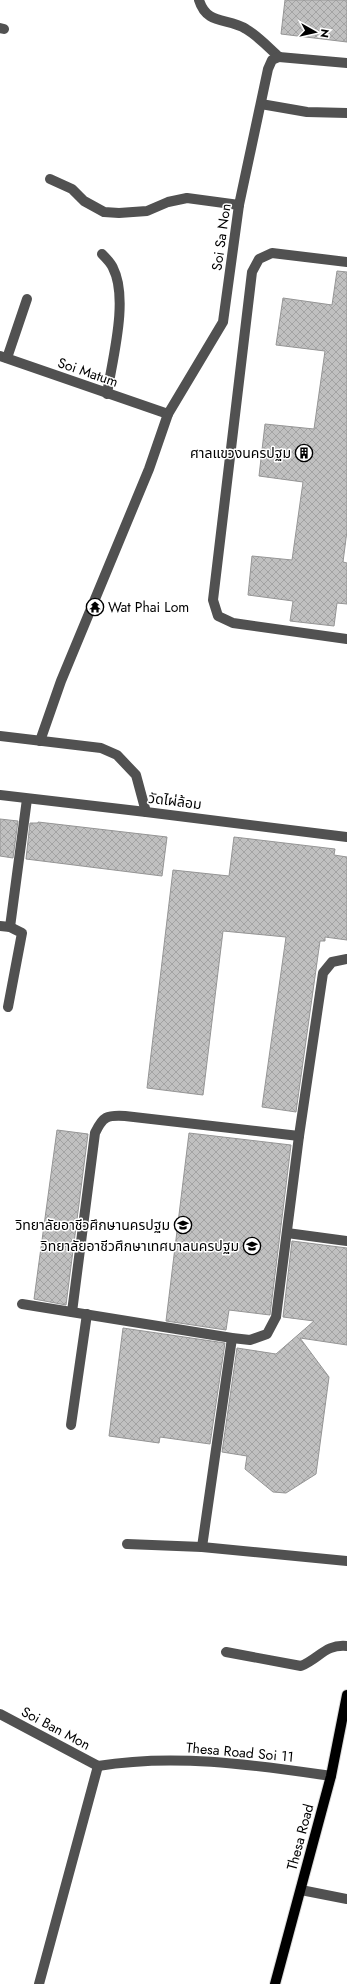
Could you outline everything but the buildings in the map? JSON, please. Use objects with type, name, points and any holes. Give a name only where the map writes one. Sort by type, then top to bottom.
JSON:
[{"type":"main road","name":"Thesa Road","points":[[275,1984],[344,1727],[347,1695]]},
{"type":"street","points":[[199,0],[201,8],[209,16],[246,28],[279,56],[347,63]]},
{"type":"street","name":"Soi Sa Non","points":[[40,741],[61,681],[149,469],[168,414],[223,322],[239,205],[268,69],[272,60],[279,56]]},
{"type":"street","points":[[261,104],[307,112],[347,113]]},
{"type":"street","points":[[50,179],[72,189],[84,201],[104,212],[119,213],[147,211],[168,202],[187,198],[239,205]]},
{"type":"street","points":[[102,254],[113,268],[120,288],[120,314],[107,394]]},
{"type":"street","points":[[347,262],[272,254],[259,259],[252,272],[213,600],[218,616],[233,623],[347,639]]},
{"type":"street","points":[[4,357],[27,299]]},
{"type":"street","name":"Soi Matum","points":[[4,357],[168,414]]},
{"type":"street","points":[[0,736],[101,748],[117,755],[136,775],[146,812]]},
{"type":"street","name":"วัดไผ่ล้อม","points":[[0,795],[347,837]]},
{"type":"street","points":[[8,1007],[22,933],[5,926],[27,799]]},
{"type":"street","points":[[22,1304],[232,1338],[250,1340],[267,1334],[276,1317],[299,1136],[323,973],[332,962],[347,959]]},
{"type":"street","points":[[72,1312],[95,1133],[100,1121],[111,1115],[125,1116],[299,1136]]},
{"type":"street","points":[[287,1233],[347,1241]]},
{"type":"street","points":[[71,1425],[87,1314]]},
{"type":"street","points":[[202,1547],[232,1338]]},
{"type":"street","points":[[127,1544],[202,1547],[347,1561]]},
{"type":"street","points":[[226,1652],[301,1666],[310,1662],[335,1645],[347,1646]]},
{"type":"street","name":"Soi Ban Mon","points":[[0,1714],[98,1766]]},
{"type":"street","name":"Thesa Road Soi 11","points":[[98,1766],[127,1762],[203,1760],[331,1776]]},
{"type":"street","points":[[39,1984],[98,1766]]},
{"type":"street","points":[[301,1890],[347,1898]]},
{"type":"place","name":"ศาลแขวงนครปฐม","points":[[304,453]]},
{"type":"place","name":"Wat Phai Lom","points":[[95,607]]},
{"type":"place","name":"วิทยาลัยอาชีวศึกษานครปฐม","points":[[183,1225]]},
{"type":"place","name":"วิทยาลัยอาชีวศึกษาเทศบาลนครปฐม","points":[[252,1246]]}]
